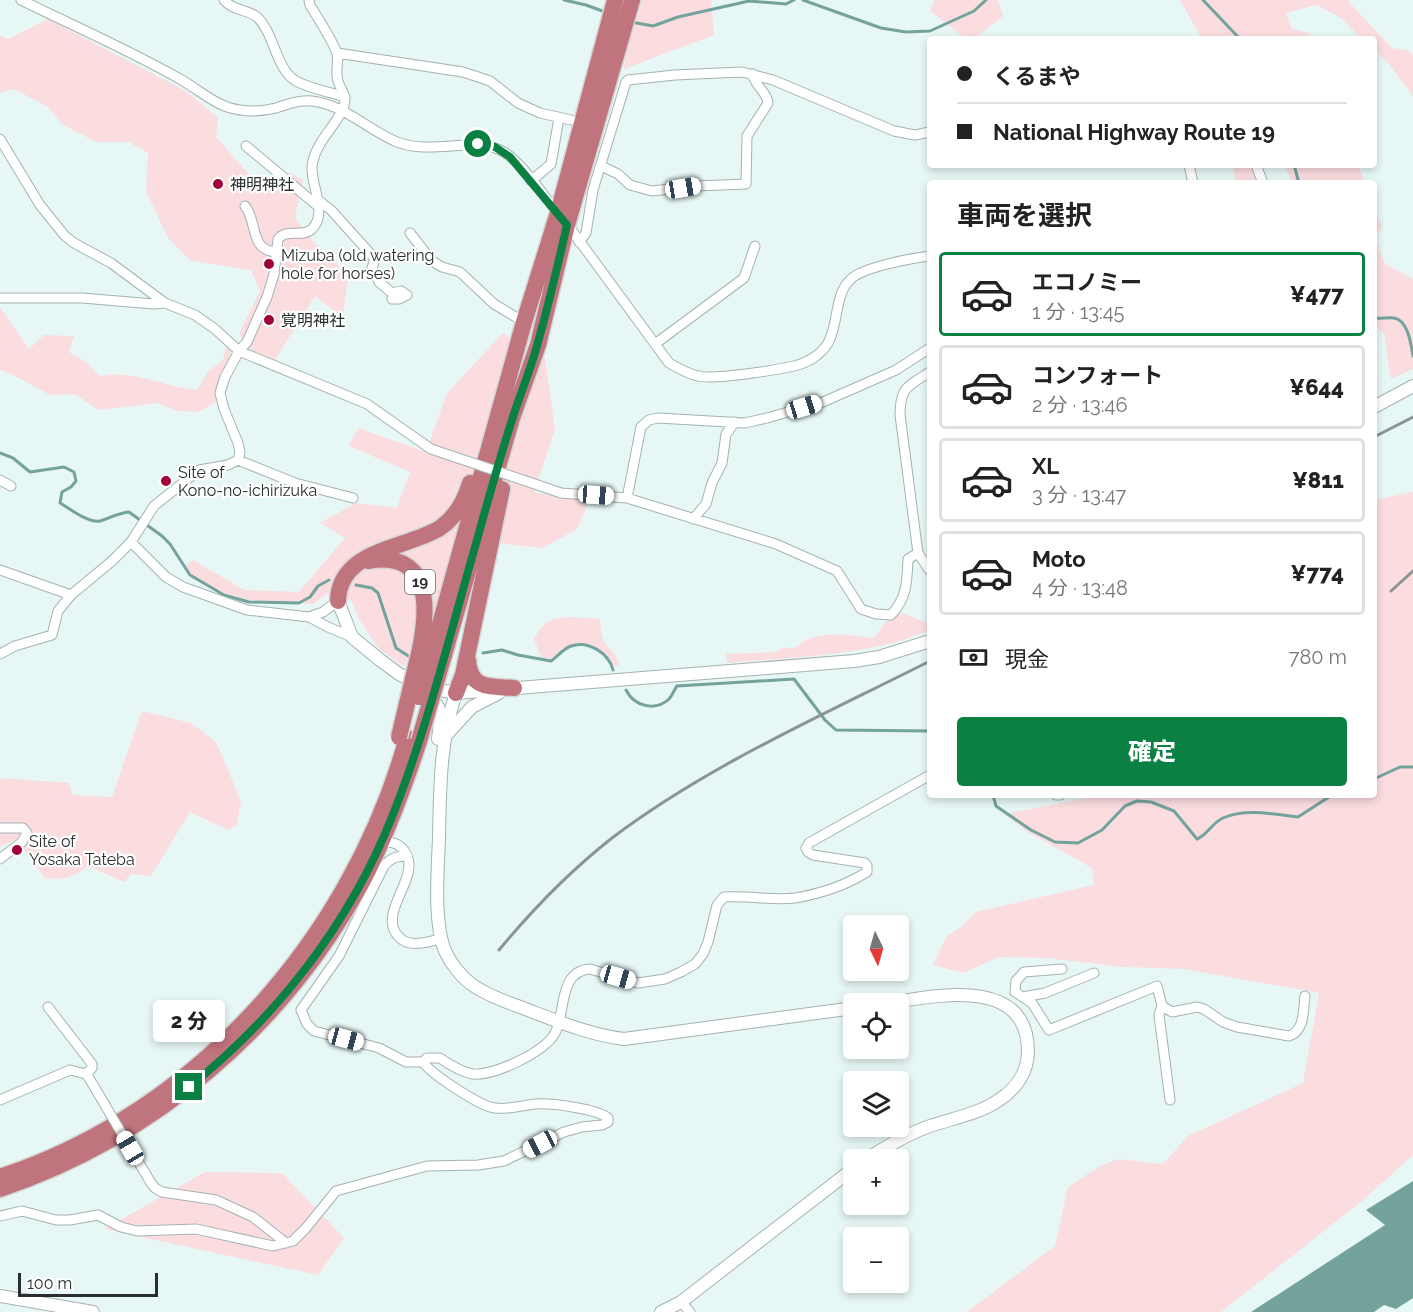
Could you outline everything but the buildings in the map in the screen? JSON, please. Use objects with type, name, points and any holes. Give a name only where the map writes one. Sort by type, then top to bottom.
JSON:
[{"type":"highway","name":"19","points":[[456,693],[463,675],[507,468],[538,345],[563,219],[602,73],[626,1]]},
{"type":"highway","name":"19","points":[[0,1177],[51,1157],[89,1138],[140,1109],[193,1069],[238,1029],[280,981],[308,946],[345,887],[380,818],[408,739],[524,322],[563,219]]},
{"type":"highway","name":"19","points":[[0,1189],[70,1161],[113,1139],[180,1095],[262,1021],[307,967],[343,915],[395,810],[408,739],[432,652],[538,345]]},
{"type":"highway","name":"19","points":[[361,562],[387,548],[439,528],[457,511],[466,496],[490,413],[513,364]]},
{"type":"highway","name":"19","points":[[361,562],[378,559],[397,561],[419,578],[432,652]]},
{"type":"highway","points":[[338,601],[340,586],[347,573],[361,562]]},
{"type":"highway","points":[[468,653],[470,671],[474,680],[485,686],[514,688]]},
{"type":"street","points":[[21,0],[180,79],[224,106],[238,110],[263,111],[303,101],[314,101],[342,110],[397,142],[418,147],[440,148],[478,144],[495,147],[510,157],[563,219],[669,363],[699,377],[718,377],[796,366],[818,355],[828,342],[843,291],[850,279],[861,272],[927,257]]},
{"type":"street","points":[[224,0],[235,9],[251,14],[261,21],[287,73],[295,81],[345,97]]},
{"type":"street","points":[[0,654],[15,646],[52,635],[56,625],[56,614],[71,595],[131,542],[154,506],[199,470],[228,465],[238,460],[240,453],[238,443],[220,393],[225,377],[239,351],[247,342],[267,297],[274,274],[277,243],[281,235],[307,232],[312,229],[318,217],[318,204],[312,176],[314,156],[342,110],[345,97],[336,73],[337,53],[309,0]]},
{"type":"street","points":[[337,53],[463,72],[490,81],[518,103],[533,110],[571,120]]},
{"type":"street","points":[[579,242],[586,233],[606,132],[628,80],[742,72],[773,80],[894,131],[915,135],[927,133]]},
{"type":"street","points":[[601,166],[618,174],[630,186],[652,191],[746,184],[747,136],[768,103],[768,98],[753,79],[753,74]]},
{"type":"street","points":[[531,181],[551,164],[560,117]]},
{"type":"street","points":[[0,139],[40,205],[65,236],[86,251],[111,263],[165,303],[195,315],[239,351],[367,404],[431,449],[561,493],[627,498],[776,544],[837,571],[861,609],[876,614],[891,615],[900,606],[907,588],[908,560],[918,553]]},
{"type":"street","points":[[246,146],[318,204],[331,210],[375,259],[372,268],[379,282],[392,293],[401,291],[407,295],[399,299],[392,299]]},
{"type":"street","points":[[245,206],[251,215],[255,238],[265,249],[277,252]]},
{"type":"street","points":[[410,233],[432,261],[442,267],[460,272],[494,304],[524,322]]},
{"type":"street","points":[[656,344],[744,278],[755,246]]},
{"type":"street","points":[[0,298],[82,298],[165,303]]},
{"type":"street","points":[[627,498],[641,427],[649,420],[658,418],[745,423],[767,418],[823,402],[896,370],[927,350]]},
{"type":"street","points":[[927,374],[906,388],[900,400],[918,553],[927,566]]},
{"type":"street","points":[[1377,405],[1413,386]]},
{"type":"street","points":[[693,519],[706,504],[712,483],[722,463],[726,434],[735,422]]},
{"type":"street","points":[[238,460],[295,483],[353,498]]},
{"type":"street","points":[[0,480],[11,486]]},
{"type":"street","points":[[131,542],[166,577],[183,587],[247,610],[309,617],[352,637],[394,671],[423,687],[456,693],[854,661],[879,657],[927,642]]},
{"type":"street","points":[[0,570],[71,595]]},
{"type":"street","points":[[309,617],[323,612],[338,601],[352,637]]},
{"type":"street","points":[[394,671],[404,683],[436,702],[440,718],[438,743],[442,751]]},
{"type":"street","points":[[445,738],[452,726],[472,708],[494,694],[514,688]]},
{"type":"street","points":[[456,693],[442,751],[438,897],[441,939],[453,965],[473,985],[494,997],[559,1022],[603,1036],[624,1039],[843,1010]]},
{"type":"street","points":[[407,856],[390,859],[384,866],[339,956],[301,1010],[307,1024],[314,1031],[379,1048],[406,1062],[423,1062],[427,1058],[440,1058],[464,1071],[486,1073],[531,1055],[546,1045],[555,1034],[568,983],[582,969],[646,983],[665,979],[695,964],[708,942],[717,905],[724,897],[795,898],[843,884],[867,872],[865,863],[813,855],[806,848],[809,843],[822,835],[927,777]]},
{"type":"street","points":[[0,828],[23,828],[27,833],[22,842],[0,859]]},
{"type":"street","points":[[380,844],[391,842],[397,844],[407,856],[409,867],[392,917],[394,930],[399,938],[409,943],[420,944],[441,939]]},
{"type":"street","points":[[1062,969],[1024,972],[1016,981],[1019,994],[1032,1003],[1049,1030],[1157,986],[1162,1006],[1159,1015],[1170,1100]]},
{"type":"street","points":[[1002,1003],[1019,994],[1045,993],[1094,973]]},
{"type":"street","points":[[883,1149],[918,1131],[973,1113],[999,1101],[1017,1085],[1023,1074],[1028,1053],[1024,1029],[1015,1012],[1002,1003],[986,997],[958,994],[909,1000]]},
{"type":"street","points":[[1162,1006],[1172,1012],[1197,1007],[1204,1009],[1222,1022],[1289,1036],[1295,1034],[1300,1027],[1305,996]]},
{"type":"street","points":[[48,1007],[92,1064],[87,1076]]},
{"type":"street","points":[[0,1216],[22,1211],[56,1220],[98,1215],[121,1227],[137,1231],[196,1229],[273,1246],[293,1241],[336,1191],[427,1166],[478,1165],[504,1161],[564,1132],[608,1122],[606,1117],[596,1112],[544,1104],[494,1108],[450,1086],[423,1062]]},
{"type":"street","points":[[0,1100],[63,1072],[77,1071],[87,1076],[155,1188],[162,1192],[216,1200],[254,1217],[286,1243]]},
{"type":"street","points":[[661,1312],[685,1307],[843,1177]]},
{"type":"street","points":[[0,1296],[93,1312]]},
{"type":"shaded area","points":[[641,0],[711,0],[714,35],[624,69],[626,46]]},
{"type":"shaded area","points":[[934,0],[998,0],[1003,16],[978,36],[962,36],[930,11]]},
{"type":"shaded area","points":[[1180,0],[1347,0],[1392,48],[1408,50],[1413,55],[1413,97],[1389,64],[1377,53],[1377,36],[1359,36],[1341,18],[1317,5],[1286,13],[1291,28],[1311,36],[1200,36]]},
{"type":"shaded area","points":[[48,19],[186,91],[218,118],[216,137],[262,189],[289,173],[303,180],[295,218],[313,241],[348,275],[343,318],[315,296],[275,360],[253,351],[239,334],[260,291],[251,270],[191,261],[168,238],[146,191],[148,153],[129,142],[96,142],[62,124],[48,107],[14,89],[0,93],[0,35],[8,39]]},
{"type":"shaded area","points":[[1234,168],[1252,168],[1258,180],[1236,180]]},
{"type":"shaded area","points":[[1286,168],[1359,168],[1364,180],[1291,180]]},
{"type":"shaded area","points":[[1377,214],[1382,227],[1377,234]]},
{"type":"shaded area","points":[[1377,242],[1385,264],[1413,279],[1413,369],[1391,379],[1384,334],[1377,327]]},
{"type":"shaded area","points":[[0,307],[29,349],[44,335],[74,336],[69,352],[86,362],[100,376],[124,375],[197,390],[208,372],[223,360],[226,347],[232,350],[217,387],[216,402],[199,412],[176,411],[158,403],[98,410],[75,394],[50,395],[0,370]]},
{"type":"shaded area","points":[[503,333],[545,357],[555,430],[534,492],[589,502],[577,529],[543,548],[456,539],[435,614],[419,613],[405,667],[379,649],[359,619],[351,600],[329,593],[313,604],[249,600],[225,593],[191,574],[186,565],[193,560],[244,590],[299,592],[345,538],[320,523],[356,503],[397,508],[410,472],[349,446],[358,428],[426,452],[447,393]]},
{"type":"shaded area","points":[[1413,492],[1413,1155],[1362,1201],[1221,1312],[967,1312],[1055,1246],[1068,1187],[1100,1166],[1118,1159],[1163,1164],[1188,1136],[1303,1083],[1319,993],[1184,969],[1124,967],[1046,958],[998,957],[964,973],[933,965],[946,937],[961,927],[976,912],[1094,885],[1092,868],[1026,831],[1004,814],[1087,798],[1377,798],[1377,499]]},
{"type":"shaded area","points":[[901,613],[927,623],[927,631],[907,639],[857,650],[727,663],[726,654],[776,652],[784,647],[794,649],[802,642],[821,636],[874,638],[887,620]]},
{"type":"shaded area","points":[[572,617],[600,619],[603,639],[619,665],[614,667],[603,651],[583,644],[567,646],[551,659],[541,657],[534,639],[541,627],[549,621]]},
{"type":"shaded area","points":[[142,711],[191,723],[216,742],[241,801],[237,825],[228,830],[190,812],[151,876],[131,874],[124,882],[88,866],[68,877],[45,878],[16,840],[0,847],[0,778],[69,783],[73,795],[112,797]]},
{"type":"shaded area","points":[[205,1172],[282,1173],[344,1238],[318,1275],[104,1229]]},
{"type":"water","points":[[1413,1181],[1413,1298],[1396,1309],[1384,1305],[1374,1312],[1251,1312],[1385,1225],[1366,1210]]},
{"type":"waterway","points":[[564,0],[605,12]]},
{"type":"waterway","points":[[631,22],[653,26],[678,17],[749,1],[786,4],[794,0]]},
{"type":"waterway","points":[[803,0],[881,28],[906,32],[930,31],[974,11],[986,0]]},
{"type":"waterway","points":[[1203,0],[1237,36]]},
{"type":"waterway","points":[[1295,168],[1298,180]]},
{"type":"waterway","points":[[1377,318],[1394,318],[1403,323],[1408,333],[1413,356]]},
{"type":"waterway","points":[[0,453],[13,458],[30,472],[64,467],[74,472],[76,481],[62,492],[60,503],[79,515],[95,521],[129,512],[170,544],[190,575],[224,595],[249,602],[299,603],[310,597],[318,586],[329,580]]},
{"type":"waterway","points":[[356,585],[372,588],[378,593],[396,648],[413,659]]},
{"type":"waterway","points":[[483,653],[502,650],[551,661],[568,647],[584,645],[591,646],[602,653],[613,670]]},
{"type":"waterway","points":[[626,690],[634,700],[651,706],[669,699],[677,686],[794,679],[825,720],[836,730],[927,731]]},
{"type":"waterway","points":[[1377,778],[1400,767],[1413,767]]},
{"type":"waterway","points":[[994,798],[996,806],[1031,830],[1055,842],[1078,843],[1102,830],[1125,806],[1137,801],[1151,802],[1174,811],[1197,839],[1219,820],[1232,815],[1260,813],[1298,817],[1327,798]]},
{"type":"railway","points":[[1377,435],[1413,417]]},
{"type":"railway","points":[[1391,591],[1413,571]]},
{"type":"railway","points":[[499,950],[567,877],[612,838],[649,812],[766,743],[927,662]]},
{"type":"place","name":"神明神社","points":[[218,184]]},
{"type":"place","name":"Mizuba (old watering hole for horses)","points":[[269,264]]},
{"type":"place","name":"覚明神社","points":[[269,320]]},
{"type":"place","name":"Site of Kono-no-ichirizuka","points":[[166,481]]},
{"type":"place","name":"Site of Yosaka Tateba","points":[[17,850]]},
{"type":"route","points":[[189,1087],[262,1021],[293,986],[343,915],[392,818],[419,741],[512,418],[538,345],[567,225],[510,157],[495,147],[478,144]]}]
